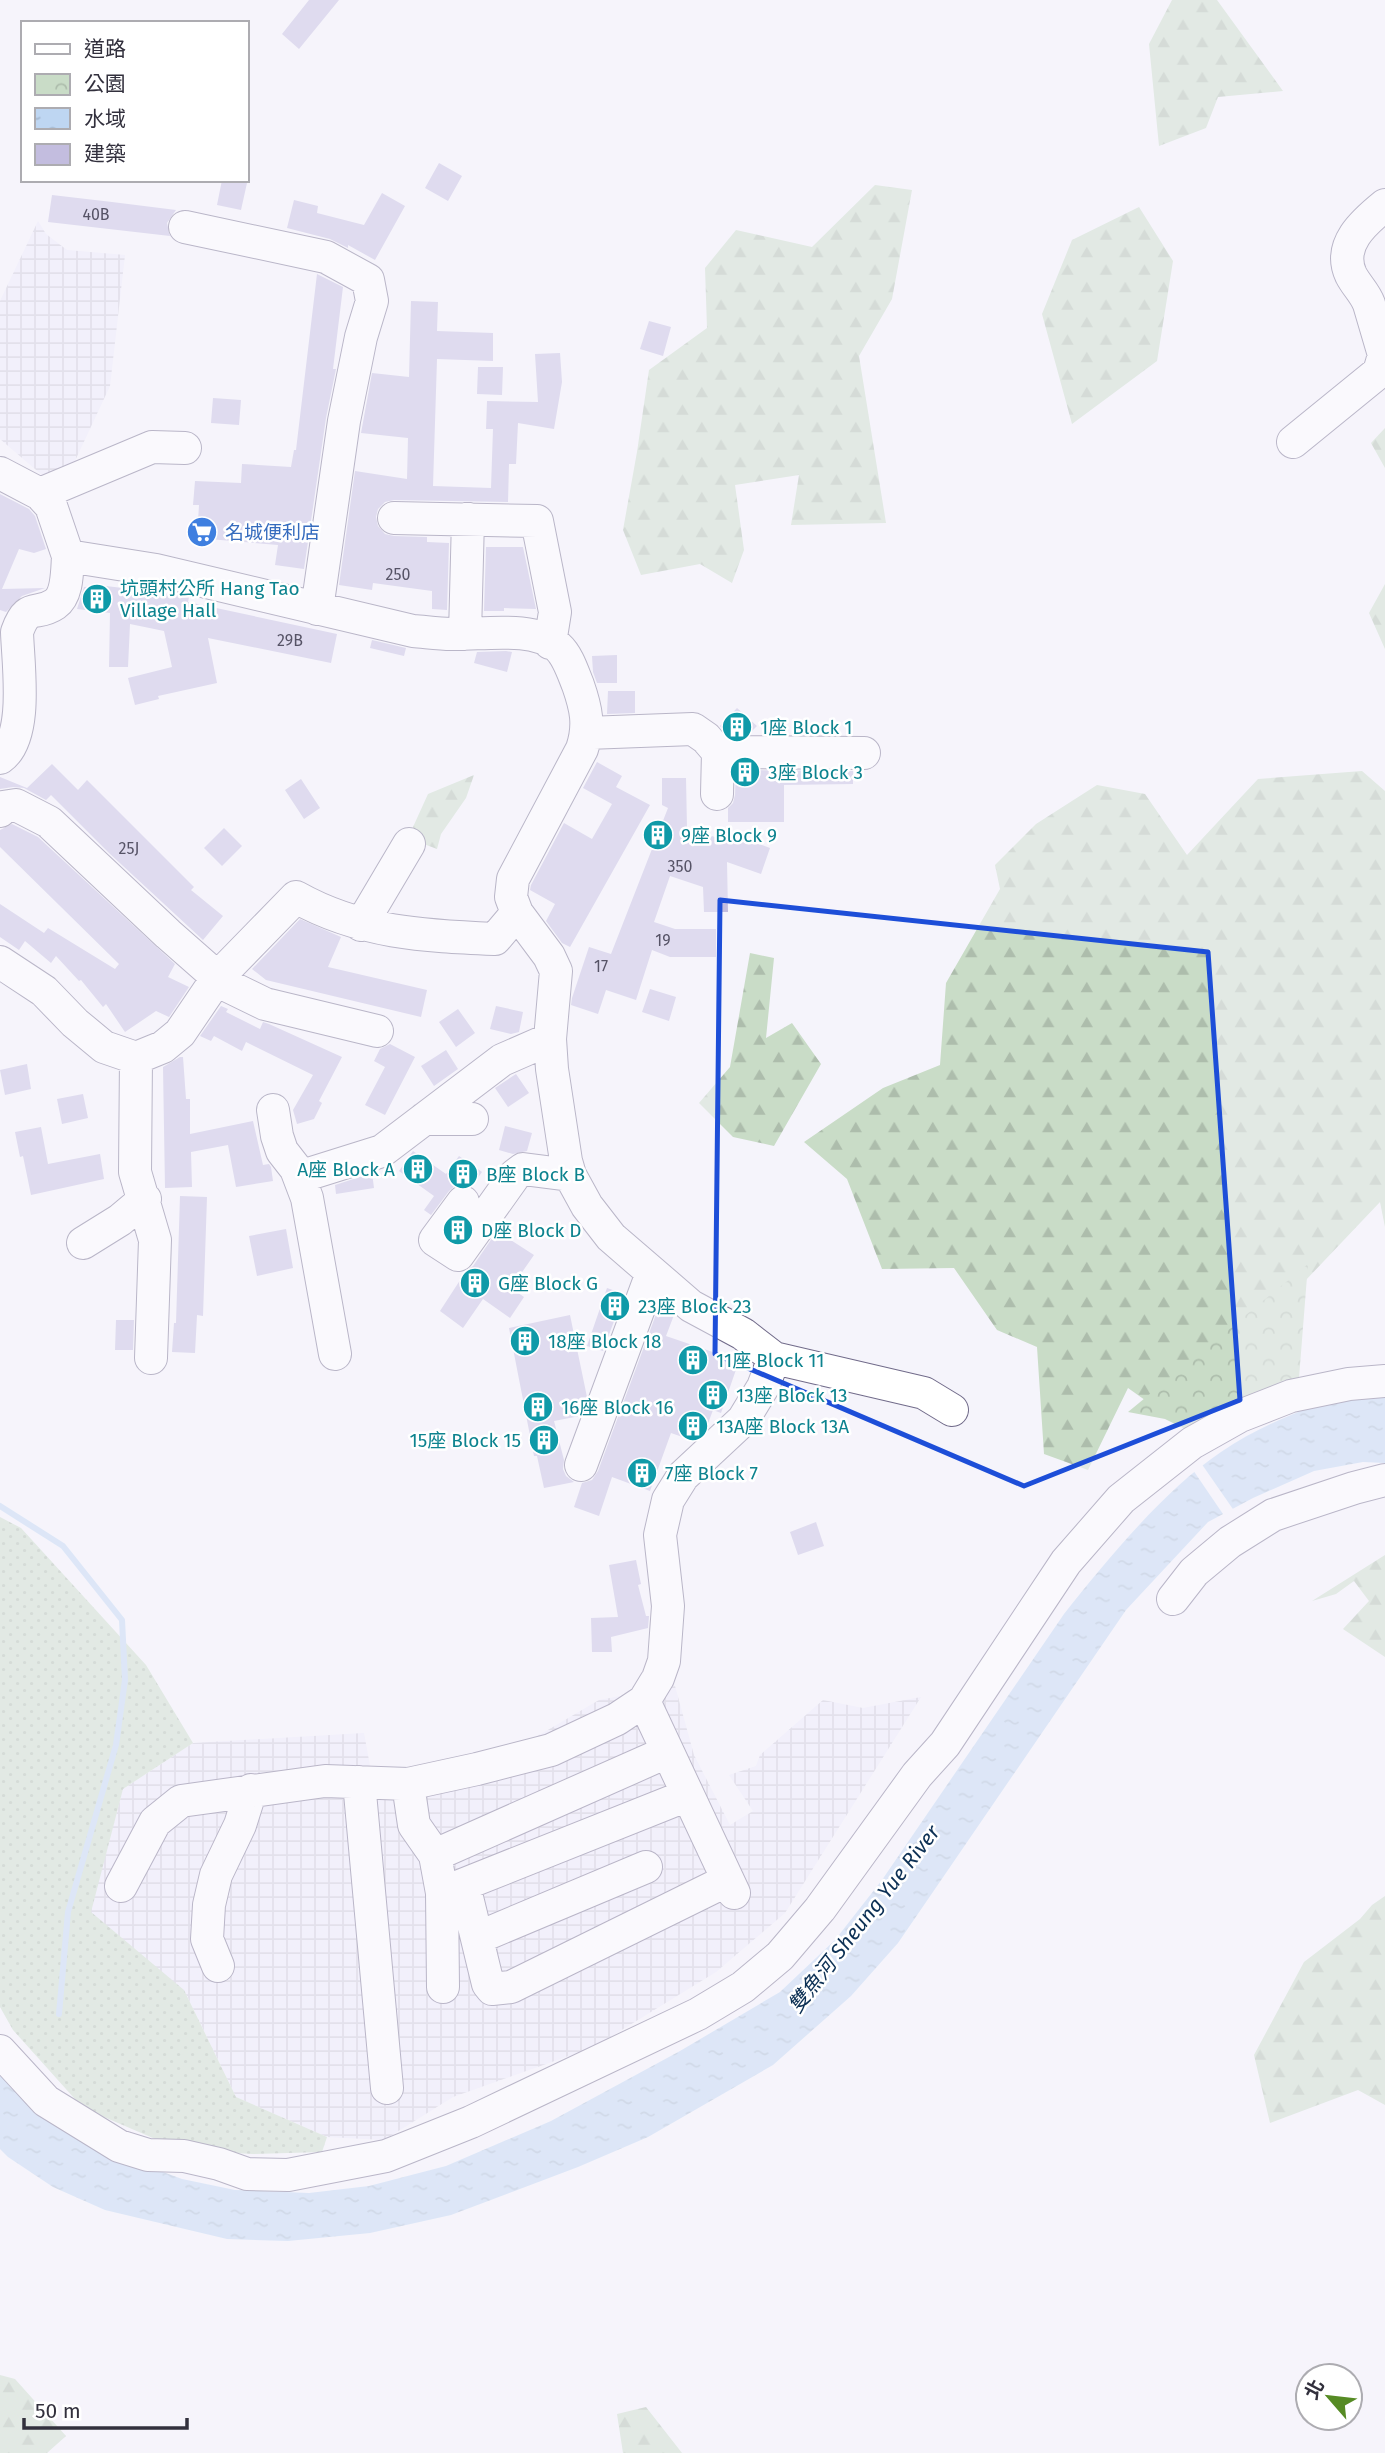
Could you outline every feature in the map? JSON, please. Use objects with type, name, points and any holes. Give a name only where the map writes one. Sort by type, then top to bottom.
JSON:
[{"type":"street","points":[[1293,442],[1379,372],[1383,362],[1384,355],[1369,304],[1352,277],[1347,257],[1355,233],[1366,219],[1385,205]]},
{"type":"street","points":[[185,227],[326,257],[368,280],[372,300],[361,337],[344,421],[317,609]]},
{"type":"street","points":[[40,494],[152,447],[185,448]]},
{"type":"street","points":[[0,472],[40,494],[51,506],[68,556],[66,582],[55,604],[30,612],[22,620],[9,667],[19,718],[15,741],[0,758]]},
{"type":"street","points":[[394,518],[537,521],[555,612],[550,643]]},
{"type":"street","points":[[465,634],[468,519]]},
{"type":"street","points":[[68,556],[156,570],[413,631],[465,634],[494,632],[535,636],[558,647],[572,668],[582,698],[587,733],[582,749],[513,879],[511,897],[517,913],[550,956],[556,971],[550,1039],[553,1082],[570,1175],[587,1206],[611,1237],[691,1306],[743,1334],[774,1358],[924,1393],[951,1410]]},
{"type":"street","points":[[587,733],[693,729],[718,751],[717,794]]},
{"type":"street","points":[[718,751],[864,753]]},
{"type":"street","points":[[0,811],[4,807],[16,805],[49,821],[226,985],[265,1004],[377,1031]]},
{"type":"street","points":[[361,925],[409,844]]},
{"type":"street","points":[[0,962],[44,991],[75,1023],[104,1047],[136,1058],[163,1047],[180,1033],[218,977],[296,897],[322,912],[361,925],[425,936],[495,939],[517,913]]},
{"type":"street","points":[[299,1177],[382,1151],[502,1060],[550,1039]]},
{"type":"street","points":[[136,1058],[135,1172],[155,1240],[151,1358]]},
{"type":"street","points":[[274,1110],[282,1151],[296,1169],[307,1198],[335,1354]]},
{"type":"street","points":[[424,1119],[472,1119]]},
{"type":"street","points":[[463,1202],[435,1240],[458,1255],[514,1175],[523,1169],[570,1175]]},
{"type":"street","points":[[83,1243],[120,1220],[145,1199]]},
{"type":"street","points":[[581,1465],[652,1273]]},
{"type":"street","points":[[121,1886],[155,1822],[181,1801],[325,1781],[408,1784],[477,1769],[551,1750],[617,1719],[644,1700],[658,1678],[664,1661],[668,1606],[660,1535],[668,1500],[683,1476],[743,1420],[763,1387],[774,1358]]},
{"type":"street","points":[[0,2051],[46,2101],[119,2146],[148,2155],[184,2157],[219,2164],[247,2174],[288,2175],[386,2156],[471,2122],[685,2020],[743,1987],[780,1956],[812,1919],[917,1775],[945,1744],[1066,1562],[1121,1500],[1192,1443],[1240,1416],[1291,1396],[1349,1384],[1385,1381]]},
{"type":"street","points":[[1173,1598],[1194,1572],[1230,1542],[1273,1515],[1385,1480]]},
{"type":"street","points":[[408,1784],[414,1825],[435,1855],[477,1938],[488,1984],[492,1989],[511,1987],[731,1887],[644,1700]]},
{"type":"street","points":[[435,1855],[667,1752]]},
{"type":"street","points":[[359,1782],[387,2088]]},
{"type":"street","points":[[218,1966],[207,1940],[209,1905],[216,1875],[240,1825],[251,1790]]},
{"type":"street","points":[[453,1889],[688,1795]]},
{"type":"street","points":[[477,1938],[646,1867]]},
{"type":"street","points":[[443,1987],[453,1889]]},
{"type":"highlighted area","points":[[720,900],[1208,952],[1240,1400],[1024,1486],[715,1354]]},
{"type":"shaded area","points":[[38,221],[46,234],[67,250],[125,255],[110,386],[74,463],[42,475],[0,439],[0,301]]},
{"type":"shaded area","points":[[675,1686],[694,1755],[730,1825],[753,1811],[729,1775],[756,1766],[760,1755],[823,1700],[863,1708],[921,1697],[785,1913],[716,1972],[594,2047],[453,2097],[384,2140],[327,2137],[236,2097],[187,1996],[90,1912],[123,1789],[193,1743],[364,1733],[370,1766],[395,1772],[529,1741],[599,1700]]},
{"type":"green space","points":[[1172,0],[1217,0],[1283,91],[1218,97],[1206,128],[1159,146],[1149,44]]},
{"type":"green space","points":[[875,185],[912,190],[892,299],[859,356],[886,523],[791,525],[799,475],[735,485],[744,550],[732,583],[700,564],[641,575],[623,530],[649,370],[707,328],[705,268],[736,230],[812,247]]},
{"type":"green space","points":[[1139,207],[1173,261],[1157,361],[1072,424],[1042,314],[1072,240]]},
{"type":"green space","points":[[1385,428],[1385,468],[1371,443]]},
{"type":"green space","points":[[1385,584],[1385,649],[1369,613]]},
{"type":"green space","points":[[1362,771],[1385,791],[1385,1227],[1380,1202],[1173,1420],[1128,1388],[1088,1470],[1044,1454],[1037,1347],[997,1330],[954,1268],[882,1269],[847,1179],[804,1142],[883,1088],[940,1065],[946,983],[1000,889],[995,865],[1036,824],[1097,785],[1145,794],[1187,855],[1258,779]]},
{"type":"green space","points":[[474,775],[466,798],[441,834],[437,849],[408,838],[428,794]]},
{"type":"green space","points":[[750,953],[774,958],[766,1038],[792,1023],[821,1064],[774,1146],[733,1137],[699,1103],[730,1067]]},
{"type":"green space","points":[[1308,1264],[1299,1378],[1217,1416],[1193,1433],[1165,1419],[1128,1412]]},
{"type":"green space","points":[[0,1517],[21,1528],[146,1665],[193,1743],[123,1789],[91,1912],[184,1990],[236,2097],[327,2137],[322,2152],[253,2154],[181,2150],[83,2108],[13,2030],[0,2007]]},
{"type":"green space","points":[[1385,1555],[1385,1657],[1343,1629],[1369,1601],[1354,1581],[1336,1594],[1312,1601]]},
{"type":"green space","points":[[1385,1896],[1385,2105],[1358,2090],[1270,2123],[1254,2055],[1304,1962]]},
{"type":"green space","points":[[0,2375],[15,2379],[66,2436],[47,2453],[0,2453]]},
{"type":"green space","points":[[646,2407],[682,2453],[623,2453],[617,2414]]},
{"type":"water","name":"雙魚河 Sheung Yue River","points":[[1385,1390],[1385,1463],[1363,1462],[1314,1471],[1253,1498],[1208,1522],[1126,1610],[898,1943],[851,1996],[773,2065],[648,2137],[578,2167],[451,2215],[370,2233],[288,2241],[227,2239],[105,2210],[53,2187],[0,2149],[0,2071],[128,2159],[182,2179],[235,2190],[309,2193],[369,2186],[446,2166],[551,2121],[680,2051],[780,1992],[835,1940],[882,1880],[1064,1614],[1118,1549],[1178,1486],[1221,1452],[1277,1421],[1348,1395]]},
{"type":"pier","points":[[1201,1463],[1235,1512],[1225,1517],[1193,1470]]},
{"type":"building","points":[[309,0],[339,0],[299,49],[282,34]]},
{"type":"building","points":[[439,163],[462,176],[448,201],[425,188]]},
{"type":"building","points":[[222,182],[247,183],[241,210],[217,205]]},
{"type":"building","points":[[382,193],[405,206],[375,260],[348,245],[348,248],[330,239],[287,228],[294,200],[318,206],[317,213],[364,225]]},
{"type":"building","points":[[52,195],[176,210],[167,223],[170,236],[48,222]]},
{"type":"building","points":[[317,274],[343,287],[333,369],[336,369],[326,418],[304,569],[275,565],[278,545],[197,538],[199,505],[193,505],[195,481],[241,483],[242,464],[291,467],[296,450]]},
{"type":"building","points":[[411,301],[438,302],[437,331],[493,333],[493,361],[437,359],[433,486],[491,488],[493,429],[486,429],[487,401],[538,402],[535,354],[560,353],[562,382],[554,429],[518,423],[516,464],[509,464],[508,502],[394,500],[385,502],[378,509],[378,526],[385,534],[427,537],[427,542],[449,543],[447,610],[432,609],[432,591],[373,583],[372,590],[339,585],[355,471],[407,479],[408,438],[361,433],[372,373],[409,377]]},
{"type":"building","points":[[649,321],[671,327],[663,356],[640,349]]},
{"type":"building","points":[[478,367],[503,367],[502,395],[477,394]]},
{"type":"building","points":[[213,398],[241,400],[239,425],[211,423]]},
{"type":"building","points":[[0,494],[29,509],[35,516],[46,549],[34,553],[19,549],[2,589],[45,588],[22,596],[6,612],[0,610]]},
{"type":"building","points":[[486,547],[523,547],[536,609],[504,608],[504,611],[484,611]]},
{"type":"building","points":[[106,586],[169,592],[189,597],[188,602],[337,634],[331,663],[208,638],[217,683],[158,696],[159,699],[135,705],[128,678],[172,667],[164,631],[130,624],[128,667],[109,667],[110,613],[77,609],[84,587]]},
{"type":"building","points":[[372,640],[406,648],[404,656],[370,648]]},
{"type":"building","points":[[477,652],[512,652],[507,672],[474,663]]},
{"type":"building","points":[[617,655],[617,683],[597,683],[592,656]]},
{"type":"building","points":[[608,691],[635,691],[635,713],[607,714]]},
{"type":"building","name":"1座 Block 1","points":[[737,708],[757,726],[749,734],[726,734],[720,726]]},
{"type":"building","points":[[597,762],[622,776],[616,787],[650,805],[570,947],[562,943],[546,921],[555,904],[530,890],[564,823],[592,839],[612,804],[583,788]]},
{"type":"building","points":[[52,764],[78,790],[87,780],[194,887],[191,890],[223,916],[203,940],[51,795],[46,800],[24,788],[0,789],[0,777],[27,788]]},
{"type":"building","points":[[736,770],[853,771],[853,784],[784,785],[784,822],[728,822],[728,808],[735,795]]},
{"type":"building","points":[[662,778],[686,778],[687,828],[715,837],[718,829],[770,848],[761,874],[727,862],[728,912],[704,912],[703,887],[670,876],[654,922],[675,929],[716,929],[716,957],[670,957],[652,950],[636,1000],[606,990],[598,1014],[571,1005],[589,947],[611,954],[668,808],[662,805]]},
{"type":"building","points":[[301,779],[320,808],[304,819],[285,790]]},
{"type":"building","points":[[12,824],[38,837],[175,964],[168,977],[189,987],[169,1017],[156,1011],[125,1032],[106,1004],[103,1007],[81,980],[79,981],[56,956],[51,963],[25,941],[19,950],[0,937],[0,904],[44,933],[48,928],[115,969],[119,964],[0,847],[0,830]]},
{"type":"building","points":[[224,828],[242,846],[222,866],[204,848]]},
{"type":"building","points":[[300,919],[341,937],[328,967],[427,990],[421,1017],[266,980],[252,969]]},
{"type":"building","points":[[650,989],[676,997],[669,1021],[642,1012]]},
{"type":"building","points":[[221,1006],[228,1009],[226,1012],[260,1029],[263,1022],[269,1024],[342,1057],[319,1101],[322,1103],[314,1119],[297,1124],[293,1110],[313,1075],[246,1042],[242,1051],[214,1036],[211,1041],[200,1036]]},
{"type":"building","points":[[496,1006],[523,1012],[519,1032],[511,1034],[490,1029]]},
{"type":"building","points":[[458,1009],[475,1033],[456,1047],[439,1022]]},
{"type":"building","points":[[390,1044],[415,1057],[385,1115],[365,1105],[385,1067],[374,1061],[380,1049]]},
{"type":"building","points":[[446,1050],[458,1069],[434,1086],[421,1066]]},
{"type":"building","points":[[183,1057],[186,1099],[190,1099],[190,1134],[253,1121],[263,1165],[269,1164],[271,1167],[273,1181],[236,1187],[228,1145],[191,1152],[192,1187],[165,1188],[163,1067]]},
{"type":"building","points":[[27,1064],[31,1089],[5,1095],[0,1070]]},
{"type":"building","points":[[516,1074],[529,1093],[508,1107],[495,1088]]},
{"type":"building","points":[[83,1094],[88,1118],[62,1124],[57,1099]]},
{"type":"building","points":[[505,1126],[532,1133],[527,1151],[513,1154],[499,1150]]},
{"type":"building","points":[[41,1127],[48,1164],[100,1154],[104,1179],[31,1195],[15,1132]]},
{"type":"building","points":[[413,1151],[446,1174],[459,1156],[482,1172],[472,1186],[456,1185],[431,1215],[424,1210],[434,1196],[399,1171]]},
{"type":"building","points":[[372,1173],[374,1188],[336,1194],[335,1185]]},
{"type":"building","points":[[180,1196],[207,1197],[203,1316],[197,1315],[195,1353],[172,1352],[176,1323]]},
{"type":"building","points":[[286,1229],[293,1268],[257,1276],[249,1236]]},
{"type":"building","points":[[497,1231],[534,1255],[511,1288],[524,1297],[510,1318],[483,1299],[463,1328],[440,1311]]},
{"type":"building","points":[[607,1288],[624,1294],[603,1351],[587,1346]]},
{"type":"building","points":[[658,1309],[674,1315],[666,1336],[739,1361],[721,1413],[713,1410],[706,1429],[694,1441],[671,1433],[650,1491],[612,1477],[599,1516],[574,1507],[582,1483],[592,1480],[598,1471]]},
{"type":"building","points":[[570,1315],[587,1397],[580,1416],[554,1421],[564,1460],[563,1469],[566,1476],[574,1482],[544,1488],[537,1456],[534,1456],[509,1328]]},
{"type":"building","points":[[116,1320],[134,1320],[133,1350],[115,1350]]},
{"type":"building","points":[[816,1522],[824,1546],[798,1555],[790,1532]]},
{"type":"building","points":[[636,1560],[641,1584],[638,1585],[646,1616],[649,1616],[648,1628],[611,1637],[612,1652],[592,1652],[591,1618],[618,1617],[609,1565]]},
{"type":"waterway","points":[[0,1506],[63,1546],[122,1620],[125,1680],[116,1745],[68,1912],[59,2014]]},
{"type":"place","name":"名城便利店","points":[[202,532]]},
{"type":"place","name":"坑頭村公所 Hang Tao Village Hall","points":[[97,599]]},
{"type":"place","name":"1座 Block 1","points":[[737,727]]},
{"type":"place","name":"3座 Block 3","points":[[745,772]]},
{"type":"place","name":"9座 Block 9","points":[[658,835]]},
{"type":"place","name":"A座 Block A","points":[[418,1169]]},
{"type":"place","name":"B座 Block B","points":[[463,1174]]},
{"type":"place","name":"D座 Block D","points":[[458,1230]]},
{"type":"place","name":"G座 Block G","points":[[475,1283]]},
{"type":"place","name":"23座 Block 23","points":[[615,1306]]},
{"type":"place","name":"18座 Block 18","points":[[525,1341]]},
{"type":"place","name":"11座 Block 11","points":[[693,1360]]},
{"type":"place","name":"13座 Block 13","points":[[713,1395]]},
{"type":"place","name":"16座 Block 16","points":[[538,1407]]},
{"type":"place","name":"13A座 Block 13A","points":[[693,1426]]},
{"type":"place","name":"15座 Block 15","points":[[544,1440]]},
{"type":"place","name":"7座 Block 7","points":[[642,1473]]}]
